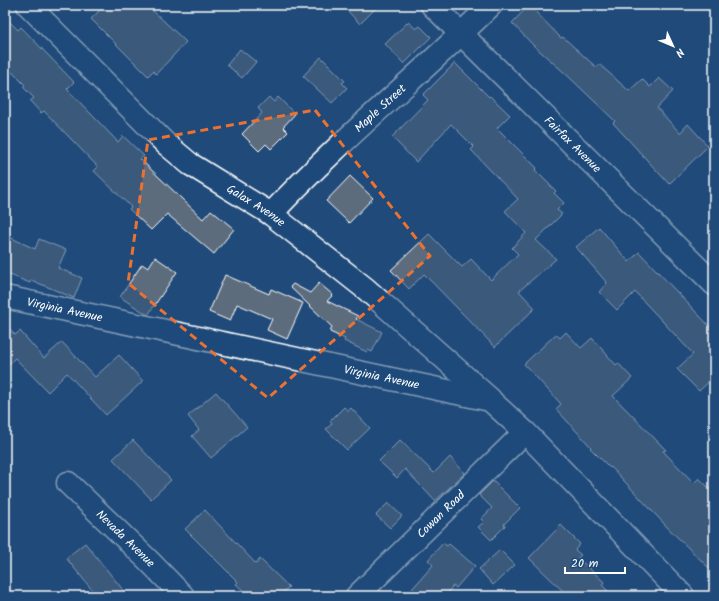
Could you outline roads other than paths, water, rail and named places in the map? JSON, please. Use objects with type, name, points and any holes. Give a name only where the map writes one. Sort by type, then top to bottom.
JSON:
[{"type":"street","name":"Galax Avenue","points":[[28,5],[165,143],[190,164],[271,214],[366,289],[490,400]]},
{"type":"street","name":"Fairfax Avenue","points":[[432,5],[714,284]]},
{"type":"street","name":"Maple Street","points":[[271,214],[295,188],[462,34],[490,5]]},
{"type":"street","name":"Virginia Avenue","points":[[5,297],[490,400]]},
{"type":"street","points":[[490,400],[525,432],[683,596]]},
{"type":"street","name":"Cowan Road","points":[[357,596],[525,432]]},
{"type":"street","name":"Nevada Avenue","points":[[68,483],[183,596]]}]
